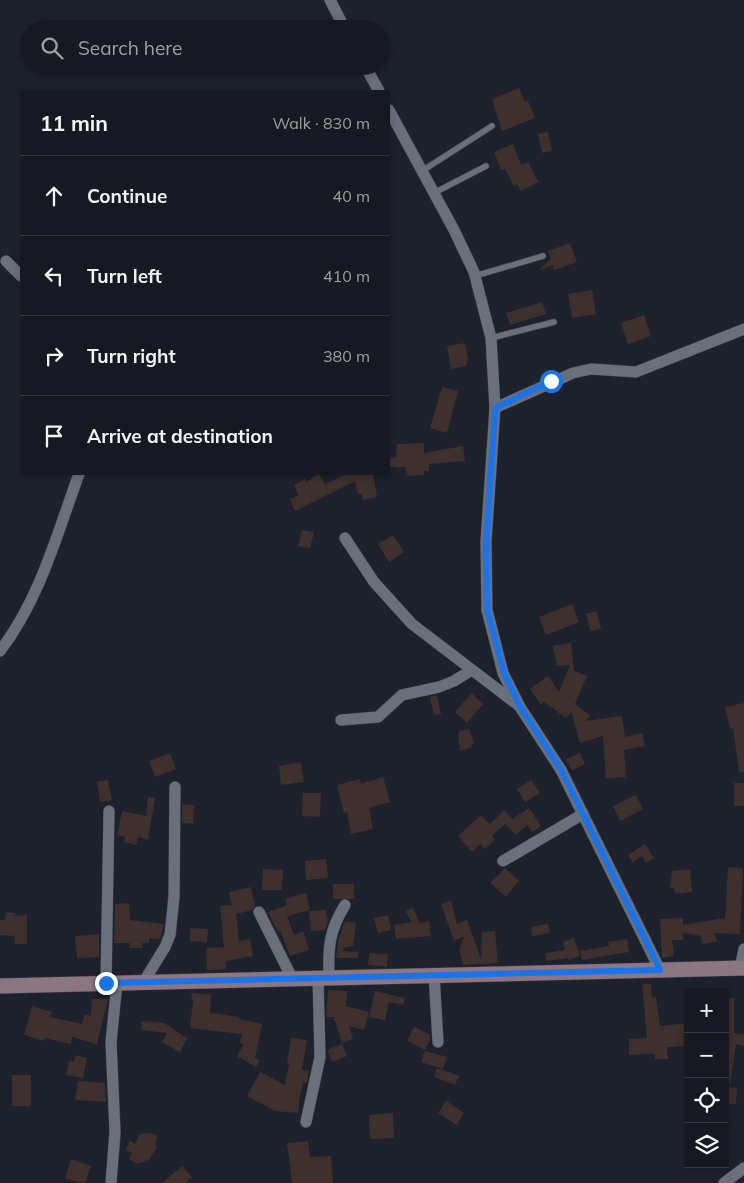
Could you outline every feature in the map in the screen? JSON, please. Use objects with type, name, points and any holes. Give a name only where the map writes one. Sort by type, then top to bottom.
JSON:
[{"type":"main road","points":[[0,986],[742,968]]},
{"type":"street","points":[[330,0],[340,20]]},
{"type":"street","points":[[370,75],[378,90]]},
{"type":"street","points":[[390,112],[434,193],[475,276],[491,338],[495,408],[486,542],[487,610],[504,673],[520,707],[561,770],[660,970]]},
{"type":"street","points":[[2,261],[20,275]]},
{"type":"street","points":[[495,408],[573,374],[591,370],[636,372],[744,329]]},
{"type":"street","points":[[0,651],[28,609],[46,566],[79,475]]},
{"type":"street","points":[[345,538],[374,582],[412,624],[470,671],[520,707]]},
{"type":"street","points":[[341,720],[378,717],[402,694],[454,682],[470,671]]},
{"type":"street","points":[[143,983],[165,947],[170,935],[174,896],[175,787]]},
{"type":"street","points":[[109,811],[112,983],[111,1049],[115,1132],[111,1183]]},
{"type":"street","points":[[504,861],[583,814]]},
{"type":"street","points":[[306,1122],[320,1057],[324,977],[328,949],[332,930],[345,905]]},
{"type":"street","points":[[259,912],[292,978]]},
{"type":"street","points":[[742,968],[744,949]]},
{"type":"street","points":[[434,974],[438,1042]]},
{"type":"street","points":[[724,1183],[744,1168]]},
{"type":"lane","points":[[422,171],[492,126]]},
{"type":"lane","points":[[434,193],[486,166]]},
{"type":"lane","points":[[475,276],[543,256]]},
{"type":"lane","points":[[491,338],[554,322]]},
{"type":"building","points":[[519,88],[525,102],[528,101],[535,118],[502,131],[492,99]]},
{"type":"building","points":[[548,132],[552,151],[542,153],[538,134]]},
{"type":"building","points":[[513,144],[521,165],[528,162],[538,182],[521,191],[517,184],[514,186],[505,169],[501,170],[494,152]]},
{"type":"building","points":[[570,243],[577,262],[554,270],[553,265],[539,270],[551,259],[548,251]]},
{"type":"building","points":[[592,290],[596,314],[572,318],[568,294]]},
{"type":"building","points":[[542,302],[546,314],[510,325],[506,313]]},
{"type":"building","points":[[644,315],[651,336],[628,344],[621,323]]},
{"type":"building","points":[[465,343],[468,359],[466,366],[451,369],[447,346]]},
{"type":"building","points":[[442,387],[458,391],[447,433],[430,428]]},
{"type":"building","points":[[424,443],[424,453],[463,446],[465,461],[429,464],[429,471],[424,471],[424,475],[408,476],[405,467],[390,467],[390,457],[396,458],[397,444]]},
{"type":"building","points":[[317,475],[320,475],[325,484],[345,475],[373,475],[377,497],[363,500],[362,494],[358,494],[355,481],[295,511],[290,499],[299,495],[294,485],[305,479],[306,482]]},
{"type":"building","points":[[302,530],[314,532],[310,548],[298,546]]},
{"type":"building","points":[[393,535],[404,552],[389,562],[378,544]]},
{"type":"building","points":[[572,604],[579,622],[546,635],[539,617]]},
{"type":"building","points":[[597,611],[601,629],[590,631],[586,614]]},
{"type":"building","points":[[571,643],[574,671],[587,676],[575,704],[591,716],[585,721],[622,716],[625,737],[642,733],[645,746],[624,750],[626,777],[606,779],[603,736],[580,743],[571,712],[566,718],[544,702],[541,705],[530,689],[548,676],[559,692],[570,665],[557,666],[553,646]]},
{"type":"building","points":[[472,693],[483,704],[467,723],[455,712]]},
{"type":"building","points":[[437,695],[441,714],[434,715],[430,697]]},
{"type":"building","points":[[744,703],[744,772],[739,772],[733,728],[730,729],[725,707]]},
{"type":"building","points":[[469,728],[474,744],[471,745],[472,747],[460,751],[458,732]]},
{"type":"building","points":[[170,753],[176,769],[155,777],[149,761]]},
{"type":"building","points":[[580,753],[585,764],[572,771],[566,759]]},
{"type":"building","points":[[301,762],[304,782],[281,785],[279,766]]},
{"type":"building","points":[[383,777],[390,802],[369,808],[373,829],[351,834],[347,812],[344,813],[337,785],[360,779],[361,784]]},
{"type":"building","points":[[108,780],[112,800],[100,802],[97,782]]},
{"type":"building","points":[[531,780],[540,793],[525,802],[517,789]]},
{"type":"building","points":[[734,783],[744,783],[744,806],[734,806]]},
{"type":"building","points":[[303,793],[321,793],[320,817],[302,816]]},
{"type":"building","points":[[636,795],[643,809],[620,821],[613,806]]},
{"type":"building","points":[[148,797],[155,798],[148,840],[138,837],[136,845],[124,842],[125,837],[117,835],[122,811],[146,816]]},
{"type":"building","points":[[182,804],[194,805],[193,824],[182,823]]},
{"type":"building","points":[[529,808],[541,826],[532,832],[527,825],[516,835],[505,824],[492,836],[495,839],[485,849],[480,844],[472,852],[458,836],[481,815],[490,824],[504,810],[512,819]]},
{"type":"building","points":[[645,844],[654,858],[646,863],[642,856],[633,862],[628,855]]},
{"type":"building","points":[[326,859],[328,878],[306,880],[305,861]]},
{"type":"building","points":[[728,867],[743,868],[740,934],[715,933],[717,942],[702,944],[701,936],[683,933],[683,940],[672,940],[674,956],[662,958],[660,919],[683,918],[683,925],[725,918]]},
{"type":"building","points":[[505,868],[519,881],[506,897],[490,883]]},
{"type":"building","points":[[263,869],[283,870],[282,890],[262,890]]},
{"type":"building","points":[[690,869],[692,892],[675,894],[674,888],[670,888],[672,871]]},
{"type":"building","points":[[333,884],[354,884],[354,899],[333,899]]},
{"type":"building","points":[[251,887],[255,906],[252,910],[236,914],[239,941],[250,939],[253,956],[226,961],[226,969],[207,970],[206,948],[224,947],[220,906],[232,905],[229,892]]},
{"type":"building","points":[[306,893],[310,910],[287,916],[294,935],[303,931],[309,950],[290,956],[280,931],[278,932],[268,912],[287,905],[285,899]]},
{"type":"building","points":[[451,901],[457,924],[467,920],[481,959],[482,932],[495,931],[498,963],[463,965],[459,950],[464,937],[454,940],[441,904]]},
{"type":"building","points":[[129,903],[130,920],[164,924],[160,939],[149,938],[149,943],[142,943],[142,948],[130,948],[130,943],[114,943],[115,904]]},
{"type":"building","points":[[413,908],[420,923],[429,921],[431,936],[396,939],[394,925],[411,922],[406,911]]},
{"type":"building","points":[[326,910],[327,919],[329,919],[325,930],[311,931],[309,911]]},
{"type":"building","points":[[6,912],[16,913],[15,916],[27,915],[27,944],[15,944],[15,936],[0,935],[0,920],[5,920]]},
{"type":"building","points":[[388,915],[391,930],[378,933],[374,918]]},
{"type":"building","points":[[345,921],[356,923],[353,946],[343,948],[343,951],[358,952],[358,958],[336,958],[338,941]]},
{"type":"building","points":[[548,924],[550,933],[532,936],[531,927]]},
{"type":"building","points":[[190,928],[208,929],[207,942],[190,941]]},
{"type":"building","points":[[99,934],[99,957],[77,958],[75,936]]},
{"type":"building","points":[[574,938],[580,956],[568,960],[568,958],[546,961],[545,953],[565,950],[563,942]]},
{"type":"building","points":[[627,939],[629,952],[582,960],[580,951],[609,946],[608,942]]},
{"type":"building","points":[[369,953],[388,954],[387,967],[368,965]]},
{"type":"building","points":[[642,984],[651,984],[652,998],[656,997],[660,1026],[684,1023],[684,1046],[667,1047],[668,1059],[655,1059],[655,1054],[629,1055],[629,1039],[647,1038]]},
{"type":"building","points":[[328,990],[347,991],[346,1006],[369,1012],[364,1030],[349,1026],[353,1039],[342,1043],[334,1017],[326,1017]]},
{"type":"building","points":[[375,991],[405,998],[403,1005],[389,1002],[385,1020],[369,1017]]},
{"type":"building","points":[[191,993],[211,994],[210,1013],[239,1017],[239,1019],[262,1024],[255,1058],[260,1060],[256,1067],[237,1056],[244,1044],[240,1043],[242,1034],[190,1028],[193,1001]]},
{"type":"building","points":[[729,998],[734,998],[734,1033],[744,1034],[744,1046],[736,1044],[730,1084]]},
{"type":"building","points":[[92,999],[108,999],[97,1044],[72,1037],[71,1044],[45,1038],[44,1041],[24,1035],[32,1006],[52,1012],[50,1017],[82,1024],[85,1014],[91,1016]]},
{"type":"building","points":[[142,1021],[164,1023],[187,1038],[180,1052],[162,1042],[167,1033],[141,1030]]},
{"type":"building","points":[[414,1027],[430,1035],[430,1040],[425,1050],[407,1041]]},
{"type":"building","points":[[291,1038],[307,1040],[302,1070],[309,1071],[307,1083],[304,1082],[300,1094],[298,1113],[275,1111],[247,1096],[260,1072],[285,1085]]},
{"type":"building","points":[[342,1044],[347,1056],[332,1062],[327,1050]]},
{"type":"building","points":[[425,1051],[447,1057],[443,1069],[421,1062]]},
{"type":"building","points":[[76,1055],[87,1058],[83,1078],[66,1075],[69,1061],[74,1062]]},
{"type":"building","points":[[437,1068],[459,1076],[455,1085],[434,1077]]},
{"type":"building","points":[[12,1075],[31,1075],[31,1106],[12,1106]]},
{"type":"building","points":[[78,1081],[105,1083],[106,1102],[75,1100]]},
{"type":"building","points":[[729,1087],[737,1088],[736,1104],[729,1104]]},
{"type":"building","points":[[446,1101],[464,1113],[457,1125],[438,1113]]},
{"type":"building","points":[[393,1113],[394,1138],[370,1139],[369,1115]]},
{"type":"building","points":[[150,1133],[158,1136],[155,1144],[157,1147],[148,1161],[146,1159],[144,1163],[138,1164],[129,1159],[132,1153],[126,1150],[130,1141],[135,1144],[140,1134]]},
{"type":"building","points":[[308,1141],[310,1157],[331,1156],[333,1183],[292,1183],[287,1143]]},
{"type":"building","points":[[71,1159],[91,1166],[85,1183],[65,1179]]},
{"type":"building","points":[[182,1166],[192,1177],[185,1183],[162,1183]]},
{"type":"route","points":[[106,983],[338,976],[660,970],[561,770],[520,707],[504,673],[487,610],[486,542],[491,442],[495,408],[551,381]]}]
